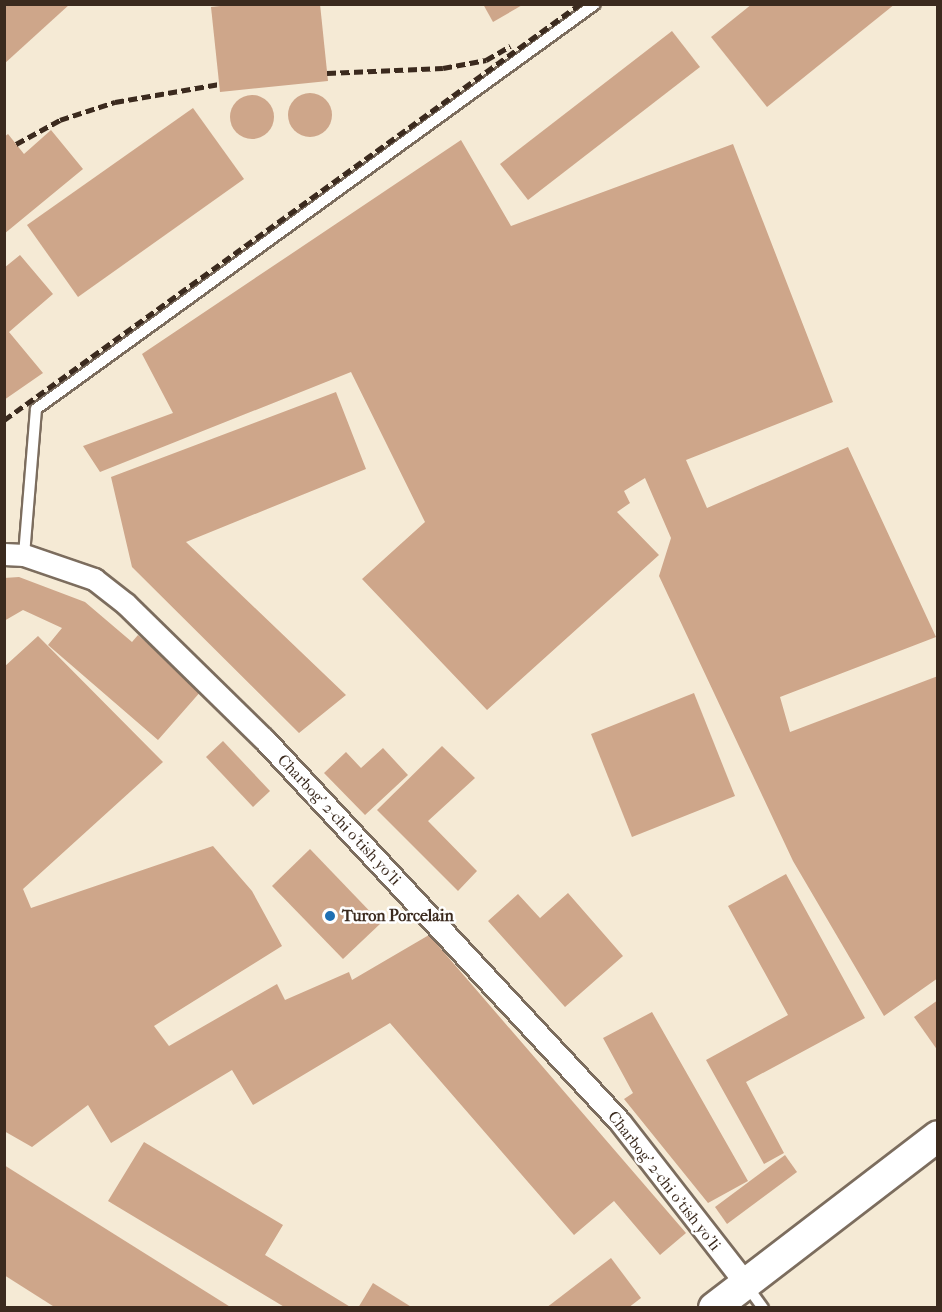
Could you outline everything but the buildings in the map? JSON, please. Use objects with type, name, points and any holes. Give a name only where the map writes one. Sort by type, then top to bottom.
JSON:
[{"type":"street","name":"Charbog' 2-chi o'tish yo'li","points":[[14,555],[94,579],[126,604],[264,739],[620,1122],[754,1296]]},
{"type":"street","points":[[714,1308],[754,1296],[938,1136]]},
{"type":"lane","points":[[14,555],[36,409],[595,4]]},
{"type":"railway","points":[[4,420],[580,4]]},
{"type":"railway","points":[[327,73],[443,68],[486,60],[510,46]]},
{"type":"railway","points":[[16,144],[60,120],[115,102],[219,84]]},
{"type":"place","name":"Turon Porcelain","points":[[330,916]]}]
